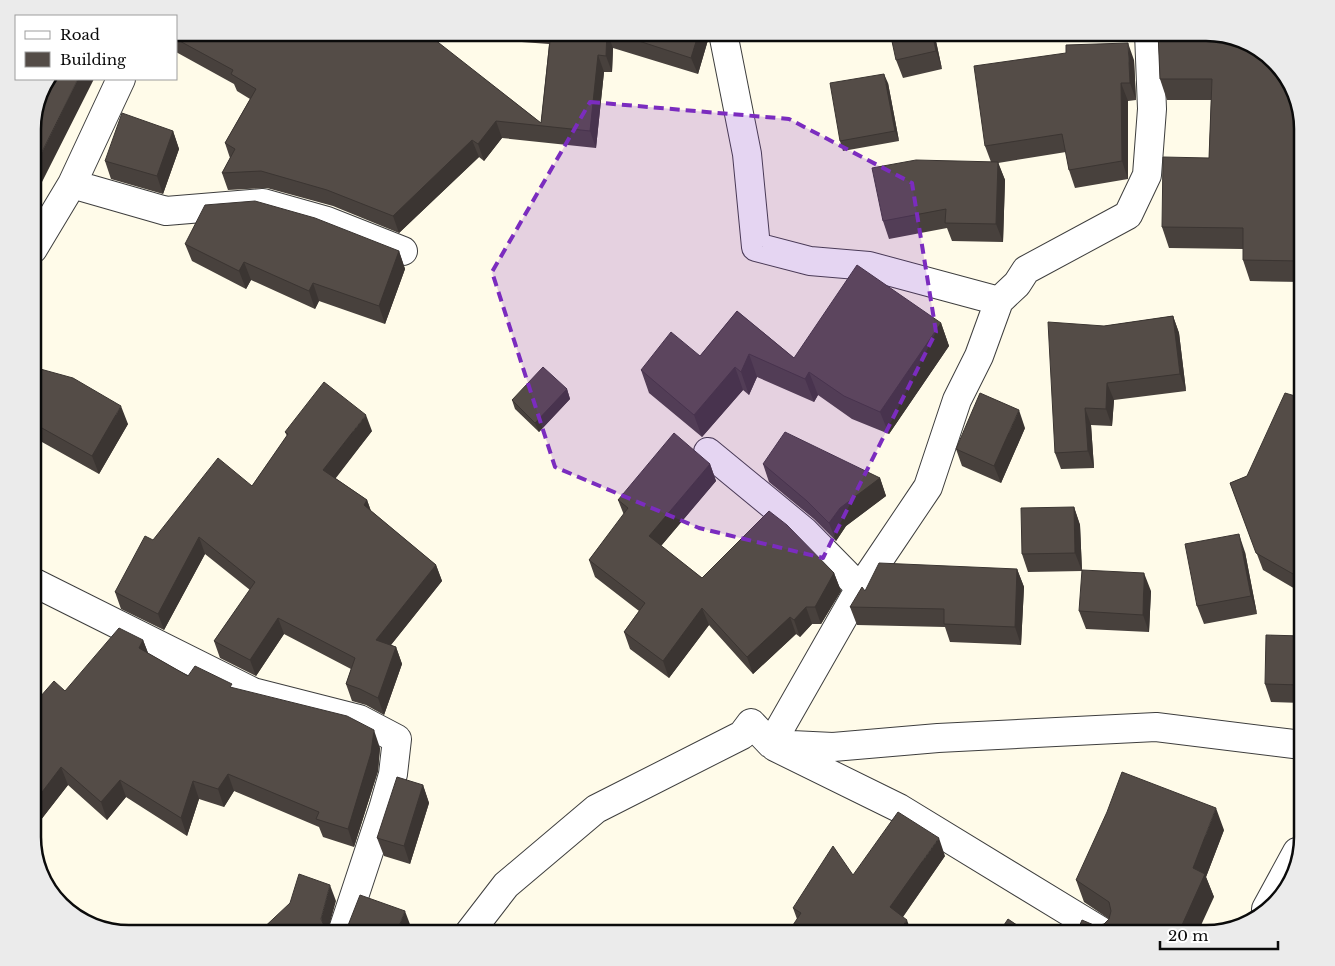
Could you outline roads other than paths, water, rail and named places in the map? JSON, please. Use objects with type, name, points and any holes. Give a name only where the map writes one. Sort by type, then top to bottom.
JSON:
[{"type":"street","points":[[725,41],[747,154],[756,247],[810,261],[869,266],[999,301]]},
{"type":"street","points":[[770,744],[860,588],[928,487],[957,400],[979,356],[999,301],[1017,284],[1026,270],[1128,215],[1147,175],[1152,109],[1149,41]]},
{"type":"street","points":[[41,236],[72,184],[121,80]]},
{"type":"street","points":[[72,184],[166,212],[263,203],[327,221],[402,252]]},
{"type":"street","points":[[708,452],[804,531],[860,588]]},
{"type":"street","points":[[41,586],[253,692],[359,719],[397,739],[393,774],[345,925]]},
{"type":"street","points":[[476,925],[506,885],[596,809],[742,735],[750,723],[770,744],[899,808],[1089,925]]},
{"type":"street","points":[[770,744],[833,747],[938,738],[1156,727],[1294,744]]},
{"type":"street","points":[[1279,884],[1286,872]]}]
